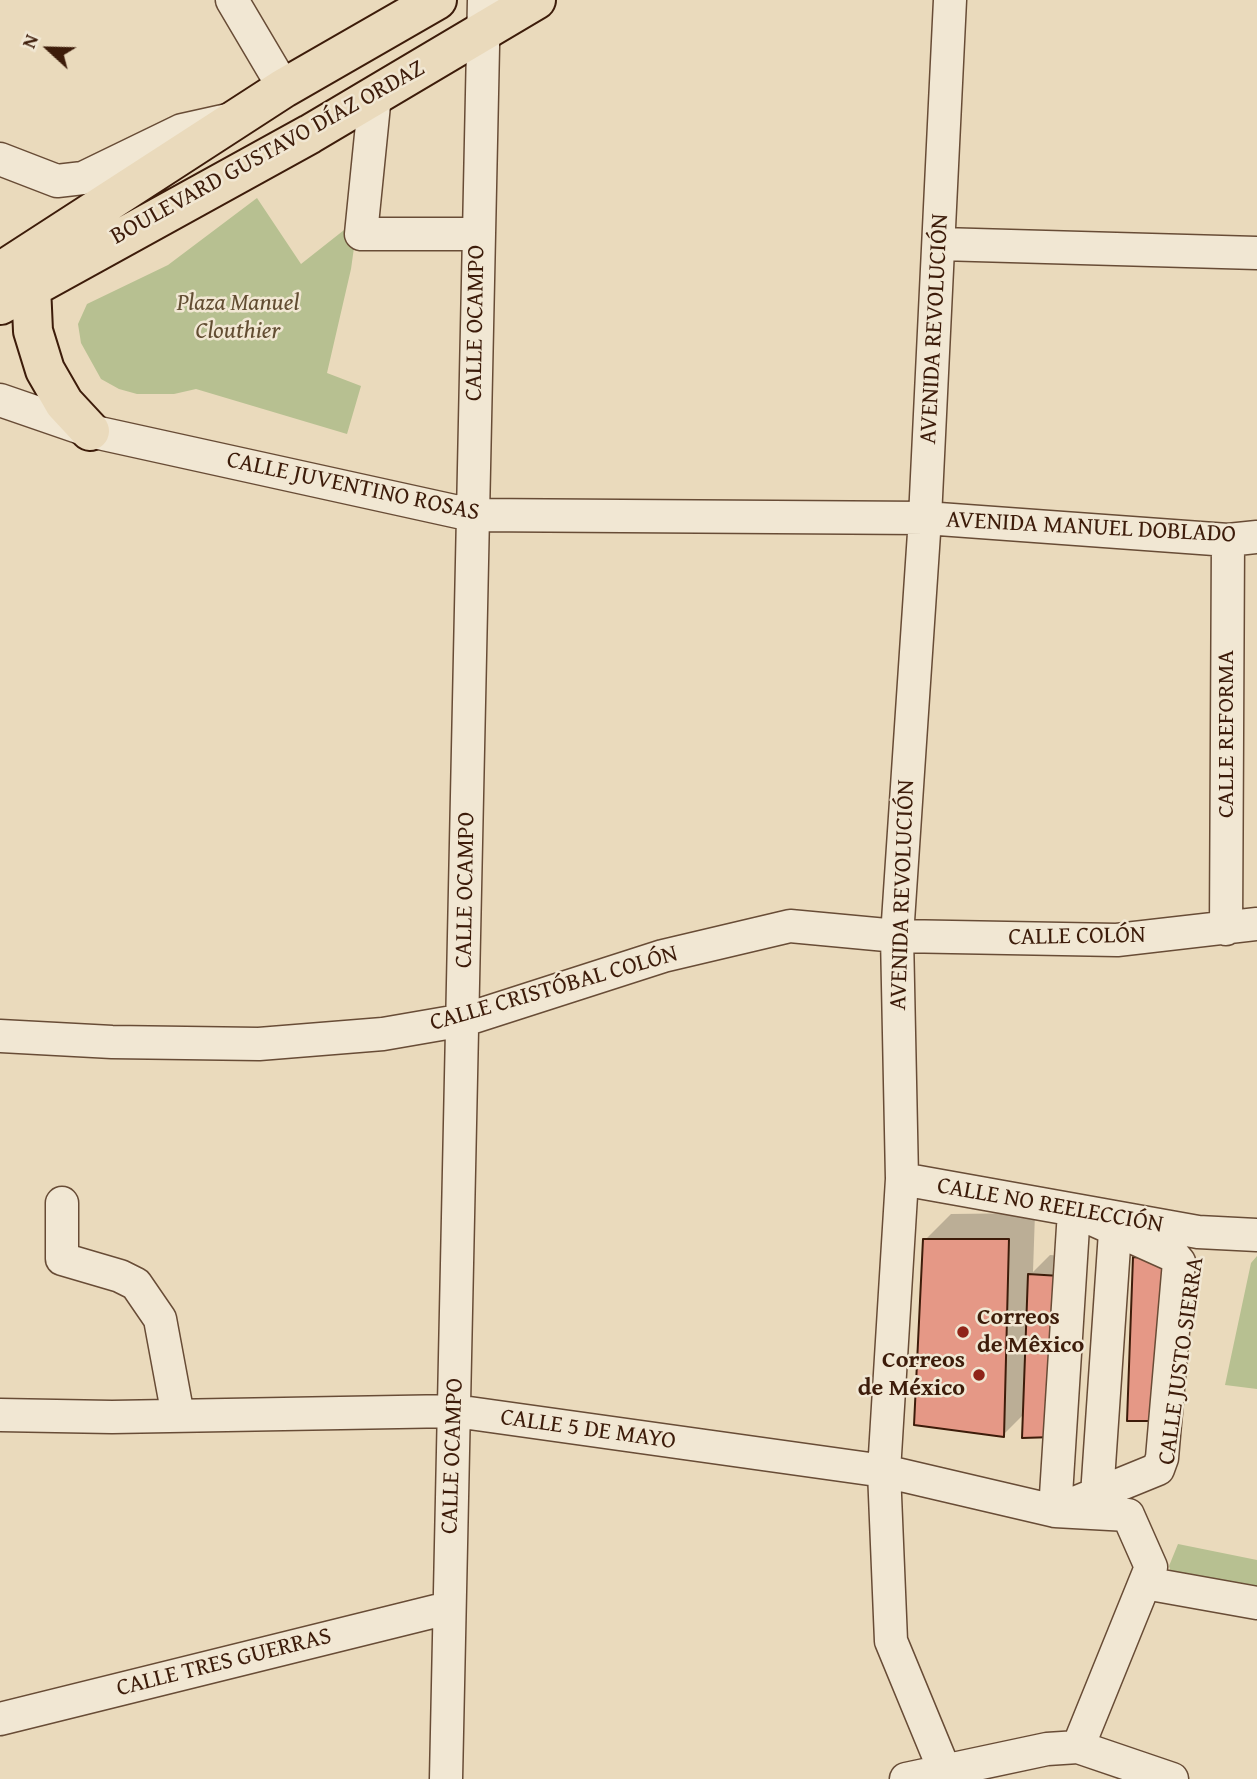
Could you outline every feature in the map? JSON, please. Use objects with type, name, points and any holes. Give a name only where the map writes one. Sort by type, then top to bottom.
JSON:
[{"type":"main road","name":"BOULEVARD GUSTAVO DÍAZ ORDAZ","points":[[10,288],[375,95],[482,16],[536,0]]},
{"type":"main road","name":"BOULEVARD GUSTAVO DÍAZ ORDAZ","points":[[10,288],[237,118],[428,2]]},
{"type":"main road","points":[[10,288],[33,331],[45,370],[64,403],[90,431]]},
{"type":"street","points":[[232,0],[284,88]]},
{"type":"street","name":"AVENIDA REVOLUCIÓN","points":[[945,1774],[891,1641],[884,1471],[902,1179],[897,936],[925,518],[950,0]]},
{"type":"street","name":"CALLE OCAMPO","points":[[446,1779],[464,1020],[482,16]]},
{"type":"street","points":[[375,95],[361,234],[477,234]]},
{"type":"street","points":[[0,159],[57,181],[83,178],[182,130],[237,118]]},
{"type":"street","points":[[940,244],[1257,253]]},
{"type":"street","name":"CALLE JUVENTINO ROSAS","points":[[0,400],[90,431],[472,516],[925,518]]},
{"type":"street","name":"AVENIDA MANUEL DOBLADO","points":[[925,518],[1243,538]]},
{"type":"street","name":"CALLE REFORMA","points":[[1226,929],[1243,538]]},
{"type":"street","name":"CALLE COLÓN","points":[[897,936],[1117,940],[1257,924]]},
{"type":"street","name":"CALLE CRISTÓBAL COLÓN","points":[[0,1036],[112,1042],[259,1044],[383,1034],[464,1020],[663,956],[790,926],[897,936]]},
{"type":"street","name":"CALLE NO REELECCIÓN","points":[[902,1179],[1198,1232],[1257,1235]]},
{"type":"street","points":[[62,1203],[62,1259],[120,1276],[136,1284],[160,1319],[178,1416]]},
{"type":"street","points":[[1074,1211],[1115,1232],[1174,1256],[1179,1262],[1162,1458],[1158,1469],[1055,1511],[1074,1211]]},
{"type":"street","points":[[1097,1495],[1115,1232]]},
{"type":"street","name":"CALLE JUSTO SIERRA","points":[[1128,1515],[1156,1494],[1171,1469],[1184,1384],[1198,1232]]},
{"type":"street","name":"CALLE 5 DE MAYO","points":[[0,1415],[178,1416],[455,1411],[884,1471],[1055,1511],[1128,1515]]},
{"type":"street","points":[[1078,1747],[1152,1567],[1128,1515]]},
{"type":"street","points":[[1145,1583],[1257,1603]]},
{"type":"street","name":"CALLE TRES GUERRAS","points":[[0,1719],[449,1608]]},
{"type":"street","points":[[906,1779],[945,1774],[1047,1749],[1078,1747],[1172,1779]]},
{"type":"green space","name":"Plaza Manuel Clouthier","points":[[257,198],[301,264],[358,219],[351,269],[327,373],[361,386],[347,434],[196,389],[174,394],[137,394],[119,389],[101,379],[81,343],[78,324],[87,304],[168,265]]},
{"type":"green space","points":[[1257,1256],[1257,1389],[1225,1385],[1251,1263]]},
{"type":"green space","points":[[1178,1544],[1257,1560],[1257,1598],[1174,1582],[1169,1566]]},
{"type":"building","name":"Correos de Mêxico","points":[[923,1239],[1009,1239],[1004,1437],[914,1425]]},
{"type":"building","points":[[1133,1257],[1165,1259],[1159,1421],[1127,1421]]},
{"type":"building","points":[[1028,1274],[1060,1276],[1054,1437],[1022,1438]]},
{"type":"place","name":"Correos de Mêxico","points":[[963,1332]]},
{"type":"place","name":"Correos de México","points":[[979,1375]]}]
